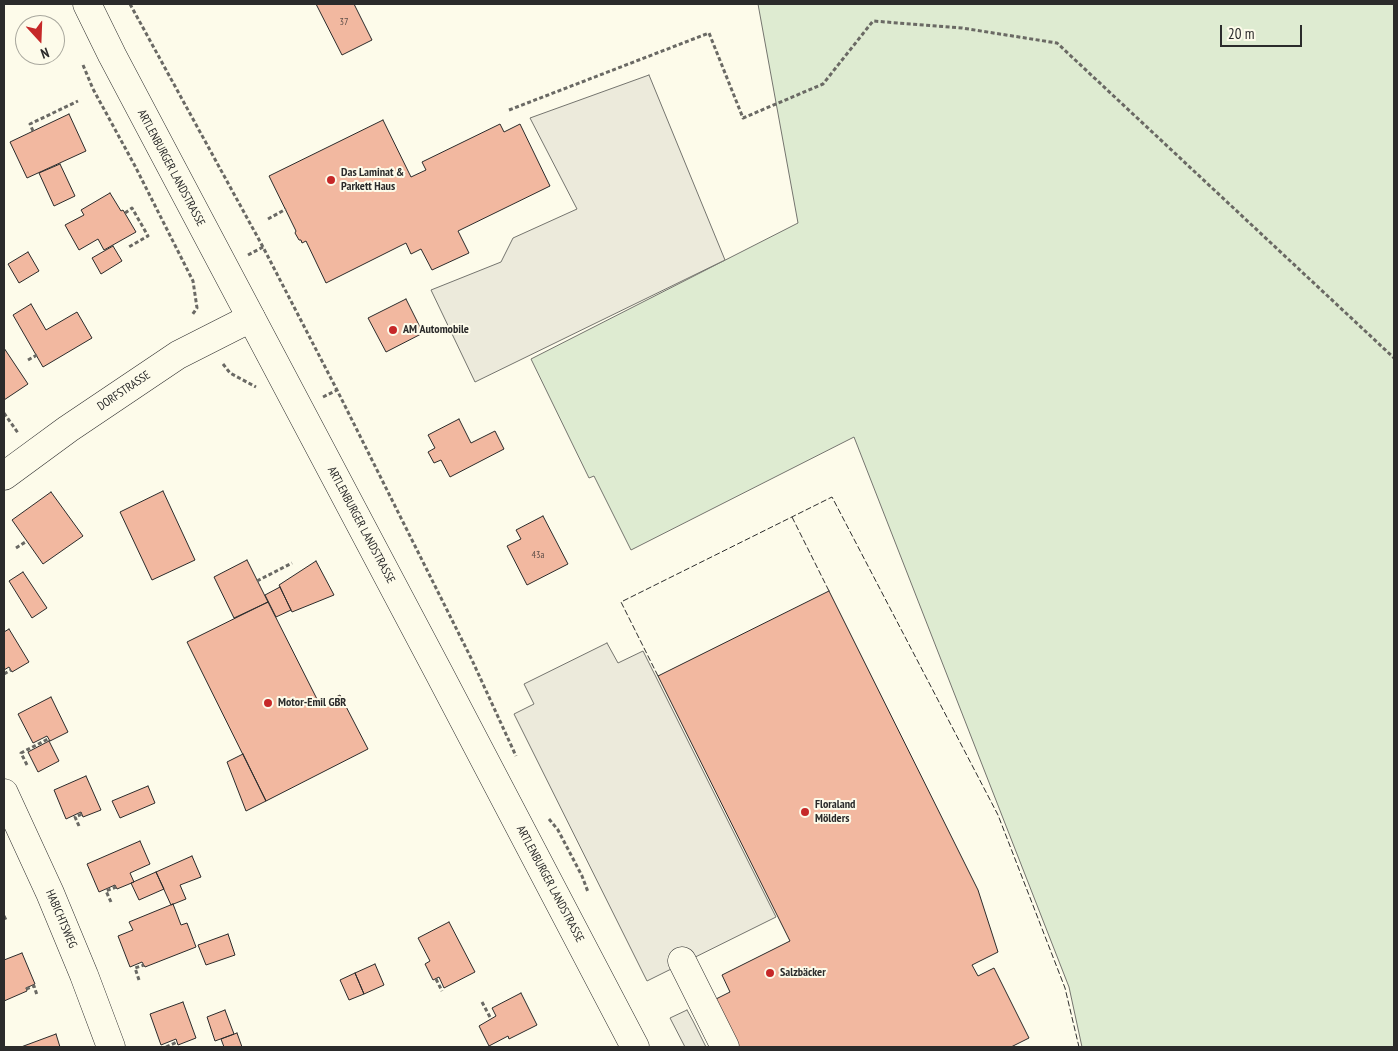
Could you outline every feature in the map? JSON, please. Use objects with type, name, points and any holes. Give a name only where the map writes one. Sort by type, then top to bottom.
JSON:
[{"type":"main road","name":"ARTLENBURGER LANDSTRASSE","points":[[87,4],[112,56],[635,1047]]},
{"type":"main road","name":"DORFSTRASSE","points":[[4,476],[68,429],[178,355],[251,318]]},
{"type":"main road","name":"HABICHTSWEG","points":[[4,793],[50,893],[111,1047]]},
{"type":"main road","points":[[682,961],[725,1047]]},
{"type":"path","points":[[130,4],[263,247],[337,390],[472,660],[520,764]]},
{"type":"path","points":[[509,110],[709,33],[743,118],[823,84],[873,21],[962,28],[1057,43],[1394,358]]},
{"type":"path","points":[[83,64],[93,89],[135,166],[193,281],[197,308],[190,317],[206,340]]},
{"type":"path","points":[[34,131],[30,124],[78,101]]},
{"type":"path","points":[[125,213],[132,208],[148,236],[127,248]]},
{"type":"path","points":[[268,219],[286,210]]},
{"type":"path","points":[[28,360],[37,355]]},
{"type":"path","points":[[16,548],[27,541]]},
{"type":"path","points":[[257,581],[292,563]]},
{"type":"path","points":[[4,674],[11,670]]},
{"type":"path","points":[[27,765],[20,752],[48,739]]},
{"type":"path","points":[[79,826],[75,817],[82,814]]},
{"type":"path","points":[[546,814],[558,830],[582,876],[588,893]]},
{"type":"path","points":[[111,902],[106,891],[116,887]]},
{"type":"path","points":[[140,980],[135,968],[144,965]]},
{"type":"path","points":[[436,979],[442,991]]},
{"type":"path","points":[[26,989],[34,986],[38,995]]},
{"type":"path","points":[[482,1002],[491,1019]]},
{"type":"path","points":[[166,1047],[177,1042]]},
{"type":"green space","points":[[758,4],[1394,4],[1394,1047],[1082,1047],[1069,987],[854,437],[631,550],[594,476],[589,478],[531,359],[798,223]]},
{"type":"shaded area","points":[[649,75],[725,260],[475,382],[431,290],[501,262],[513,238],[577,209],[530,118]]},
{"type":"shaded area","points":[[607,643],[618,663],[643,651],[776,917],[647,981],[514,714],[534,704],[524,684]]},
{"type":"shaded area","points":[[687,1010],[706,1047],[685,1047],[670,1018]]},
{"type":"building","points":[[316,4],[354,4],[372,40],[342,55]]},
{"type":"building","points":[[69,114],[86,151],[27,178],[10,142]]},
{"type":"building","points":[[383,120],[411,177],[426,170],[422,162],[500,124],[504,132],[520,124],[550,186],[458,231],[469,253],[432,270],[421,249],[411,254],[406,243],[326,283],[306,241],[302,243],[295,233],[296,231],[269,176]]},
{"type":"building","points":[[60,164],[75,196],[54,206],[39,173]]},
{"type":"building","points":[[110,193],[136,232],[104,250],[98,239],[79,250],[65,225],[84,215],[81,210]]},
{"type":"building","points":[[113,246],[122,261],[101,274],[92,258]]},
{"type":"building","points":[[28,252],[39,271],[19,283],[8,264]]},
{"type":"building","points":[[406,299],[423,333],[386,352],[368,318]]},
{"type":"building","points":[[31,304],[46,330],[77,312],[92,338],[43,367],[13,315]]},
{"type":"building","points":[[4,348],[28,384],[4,400]]},
{"type":"building","points":[[459,419],[471,443],[495,431],[504,449],[450,477],[441,460],[434,463],[428,452],[435,448],[428,435]]},
{"type":"building","points":[[163,491],[195,560],[152,580],[120,512]]},
{"type":"building","points":[[51,492],[83,536],[43,564],[12,520]]},
{"type":"building","points":[[543,516],[568,564],[527,585],[507,546],[521,539],[516,530]]},
{"type":"building","points":[[247,560],[268,602],[234,618],[214,577]]},
{"type":"building","points":[[316,561],[334,595],[292,612],[279,585]]},
{"type":"building","points":[[23,572],[47,608],[32,618],[9,581]]},
{"type":"building","points":[[280,587],[291,610],[276,617],[265,595]]},
{"type":"building","points":[[829,591],[978,890],[998,952],[972,965],[978,976],[994,968],[1029,1038],[1011,1047],[735,1047],[712,1001],[730,992],[722,975],[790,941],[658,676]]},
{"type":"building","name":"Motor-Emil GBR","points":[[268,602],[320,705],[340,695],[368,749],[266,801],[187,642]]},
{"type":"building","points":[[9,629],[29,662],[12,672],[9,667],[4,670],[4,632]]},
{"type":"building","points":[[51,697],[68,732],[50,741],[47,736],[33,743],[18,714]]},
{"type":"building","points":[[49,741],[59,761],[38,772],[28,752]]},
{"type":"building","points":[[243,754],[266,801],[246,811],[227,762]]},
{"type":"building","points":[[86,776],[101,810],[83,817],[81,812],[66,819],[54,790]]},
{"type":"building","points":[[148,786],[155,803],[120,818],[112,801]]},
{"type":"building","points":[[140,841],[150,864],[130,873],[134,882],[117,889],[115,885],[99,892],[87,864]]},
{"type":"building","points":[[192,856],[201,877],[180,885],[186,899],[171,905],[156,872]]},
{"type":"building","points":[[156,872],[164,889],[139,900],[131,883]]},
{"type":"building","points":[[173,904],[181,925],[187,923],[196,947],[145,967],[142,962],[130,967],[118,936],[133,930],[129,922]]},
{"type":"building","points":[[449,922],[475,972],[444,988],[439,977],[433,980],[425,964],[430,961],[418,938]]},
{"type":"building","points":[[228,934],[235,955],[206,965],[198,945]]},
{"type":"building","points":[[22,953],[35,984],[26,988],[27,991],[4,1001],[4,960]]},
{"type":"building","points":[[375,964],[384,985],[364,994],[355,973]]},
{"type":"building","points":[[355,973],[364,994],[349,1000],[340,980]]},
{"type":"building","points":[[521,993],[537,1025],[509,1039],[508,1036],[489,1046],[479,1026],[496,1016],[492,1008]]},
{"type":"building","points":[[183,1002],[196,1038],[178,1045],[176,1039],[161,1045],[150,1014]]},
{"type":"building","points":[[225,1010],[234,1034],[215,1041],[207,1017]]},
{"type":"building","points":[[237,1033],[242,1047],[224,1047],[221,1039]]},
{"type":"building","points":[[56,1034],[60,1047],[21,1047]]},
{"type":"fence","points":[[658,676],[621,602],[832,497],[998,815],[1065,988],[1079,1047]]},
{"type":"fence","points":[[792,517],[829,591]]},
{"type":"place","name":"Das Laminat & Parkett Haus","points":[[331,180]]},
{"type":"place","name":"AM Automobile","points":[[393,330]]},
{"type":"place","name":"Motor-Emil GBR","points":[[268,703]]},
{"type":"place","name":"Floraland Mölders","points":[[805,812]]},
{"type":"place","name":"Salzbäcker","points":[[770,973]]}]
